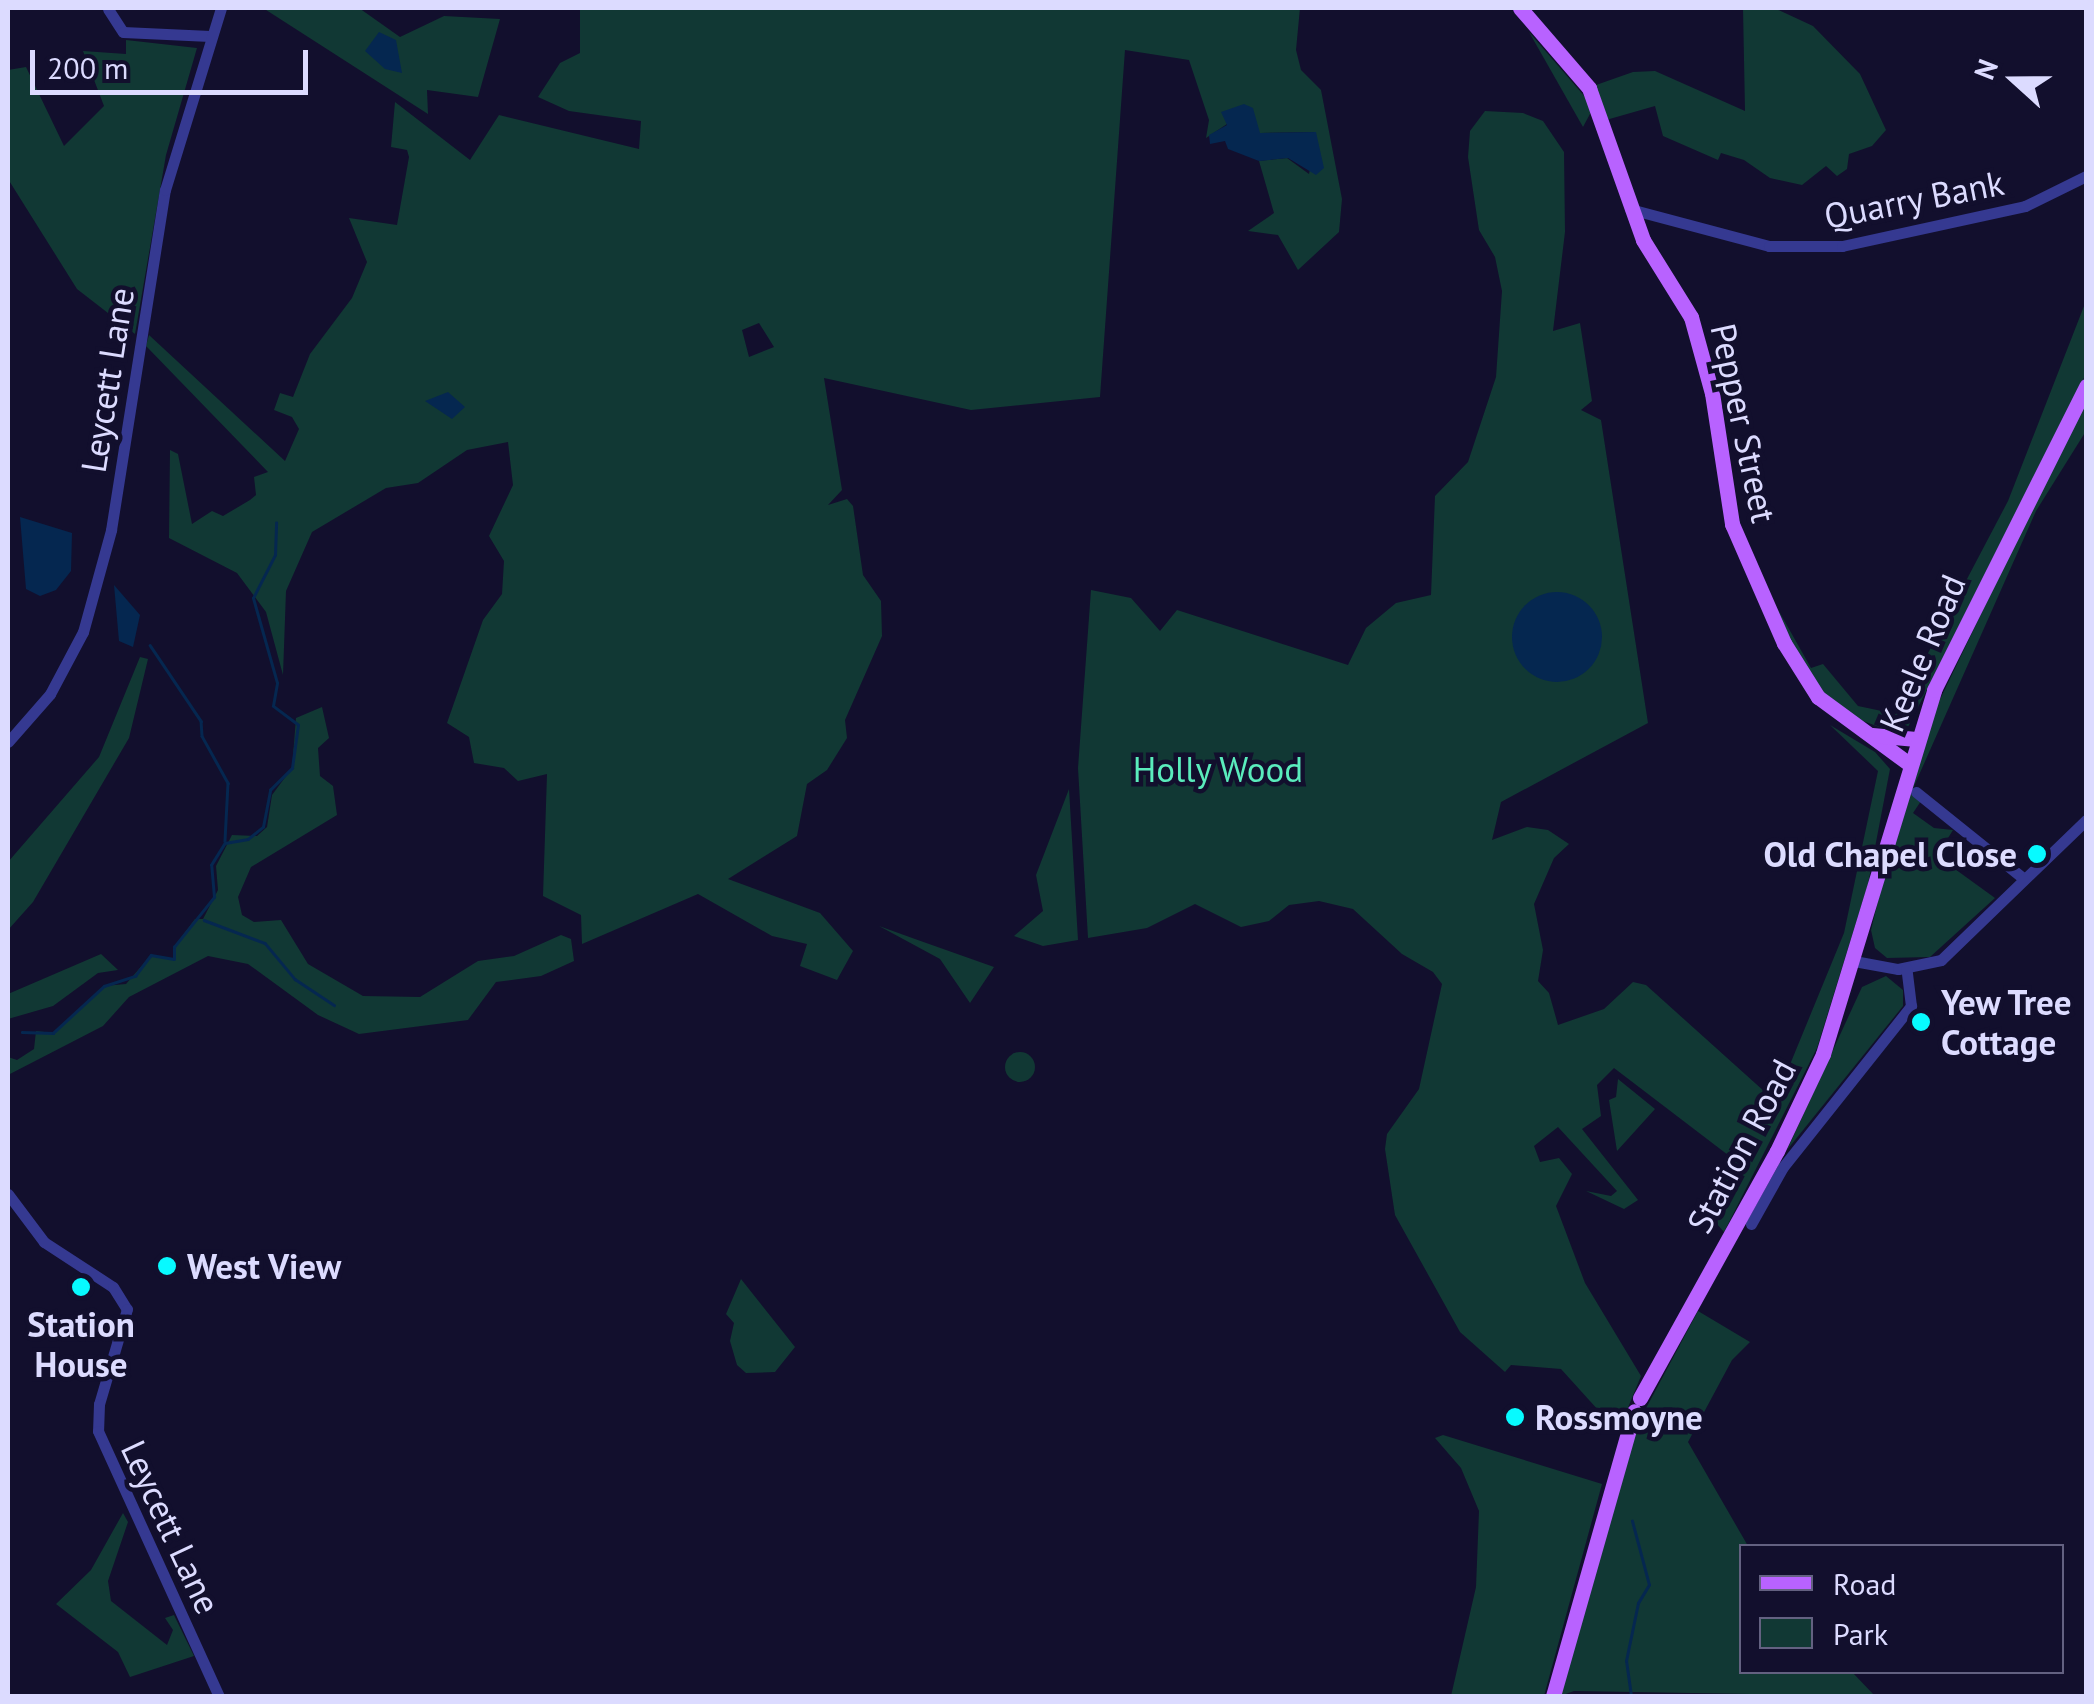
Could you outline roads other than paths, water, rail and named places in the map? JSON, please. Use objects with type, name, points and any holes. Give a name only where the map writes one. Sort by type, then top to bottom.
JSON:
[{"type":"main road","name":"Pepper Street","points":[[1520,8],[1589,88],[1630,210],[1679,292],[1701,348],[1726,499],[1756,584],[1818,697],[1908,763]]},
{"type":"main road","name":"Keele Road","points":[[1854,961],[1916,739],[1974,603],[2086,386]]},
{"type":"main road","points":[[1868,734],[1916,739]]},
{"type":"main road","name":"Station Road","points":[[1553,1696],[1637,1404],[1777,1151],[1823,1054],[1854,961]]},
{"type":"street","name":"Leycett Lane","points":[[8,742],[50,694],[83,632],[111,530],[164,190],[221,8]]},
{"type":"street","points":[[108,9],[122,32],[210,36]]},
{"type":"street","name":"Quarry Bank","points":[[1630,210],[1769,246],[1842,246],[2025,206],[2086,176]]},
{"type":"street","points":[[1916,792],[2023,878]]},
{"type":"street","points":[[1854,961],[1906,968],[1941,960],[1962,945],[2023,878],[2086,820]]},
{"type":"street","name":"Station Road","points":[[1751,1224],[1782,1167],[1911,1006],[1906,968]]},
{"type":"street","name":"Leycett Lane","points":[[8,1194],[44,1242],[113,1287],[126,1309],[99,1404],[98,1432],[219,1696]]},
{"type":"water","points":[[379,32],[396,40],[402,73],[385,69],[365,51]]},
{"type":"water","points":[[1244,104],[1253,108],[1260,133],[1316,132],[1324,168],[1316,175],[1288,158],[1259,161],[1228,149],[1225,141],[1210,144],[1209,135],[1227,125],[1221,112]]},
{"type":"water","points":[[448,392],[465,407],[452,419],[425,401]]},
{"type":"water","points":[[20,517],[72,533],[71,571],[56,590],[40,596],[26,589]]},
{"type":"water","points":[[114,585],[140,615],[133,647],[119,641]]},
{"type":"water","points":[[1557,592],[1589,605],[1602,637],[1589,669],[1557,682],[1525,669],[1512,637],[1525,605]]},
{"type":"waterway","points":[[22,1032],[53,1033],[104,986],[135,976],[151,955],[174,959],[174,947],[214,897],[211,865],[225,843],[248,839],[263,827],[270,790],[292,768],[298,725],[273,706],[277,683],[253,598],[275,555],[276,523]]},
{"type":"waterway","points":[[150,645],[201,721],[202,736],[228,783],[225,841]]},
{"type":"waterway","points":[[204,920],[265,943],[295,979],[334,1005]]},
{"type":"waterway","points":[[1631,1696],[1626,1661],[1638,1603],[1649,1585],[1632,1521]]},
{"type":"place","name":"Old Chapel Close","points":[[2037,854]]},
{"type":"place","name":"Yew Tree Cottage","points":[[1921,1022]]},
{"type":"place","name":"West View","points":[[167,1266]]},
{"type":"place","name":"Station House","points":[[81,1287]]},
{"type":"place","name":"Rossmoyne","points":[[1515,1417]]},
{"type":"park label","name":"Holly Wood","points":[[1218,769]]}]
